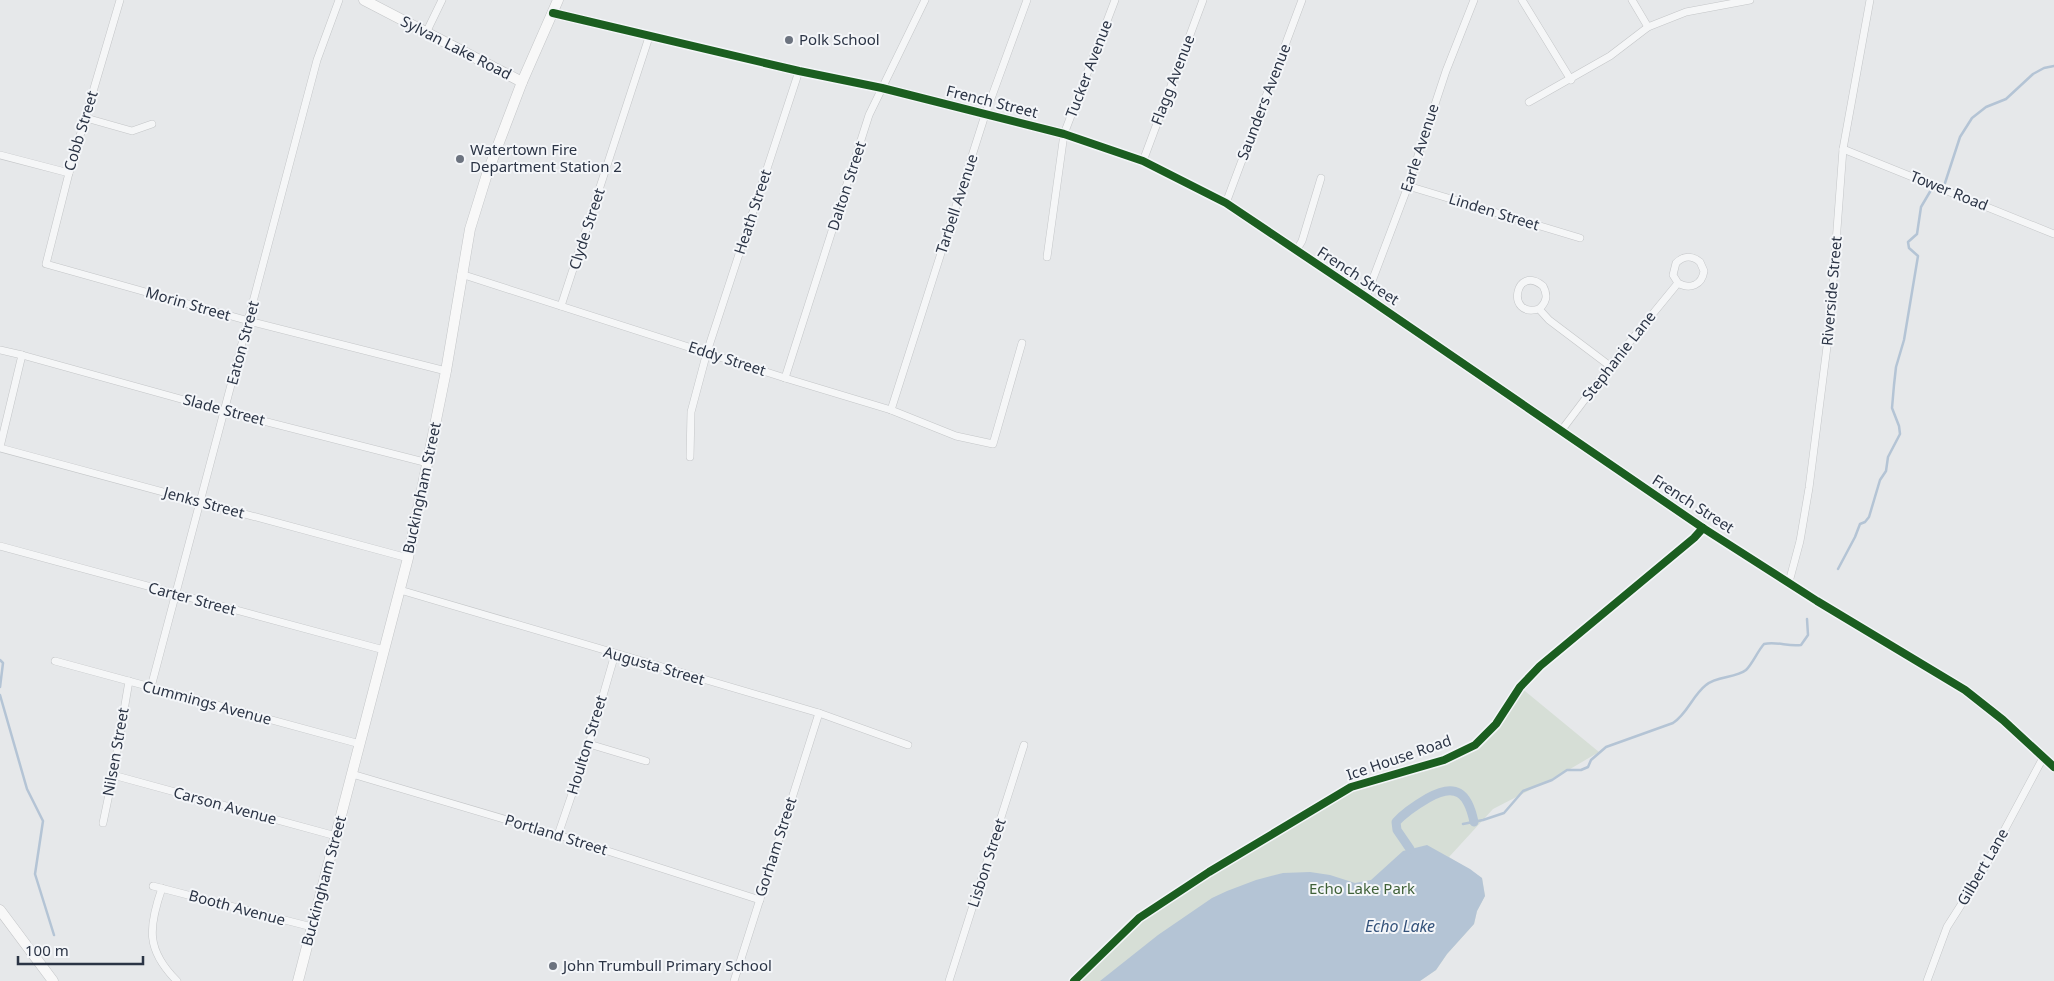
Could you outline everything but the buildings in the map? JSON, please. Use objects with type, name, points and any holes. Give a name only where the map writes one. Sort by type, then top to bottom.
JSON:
[{"type":"main road","name":"Sylvan Lake Road","points":[[364,0],[522,82]]},
{"type":"main road","name":"Buckingham Street","points":[[298,981],[408,558],[446,371],[470,229],[487,174],[522,82],[558,0]]},
{"type":"main road","points":[[0,910],[53,981]]},
{"type":"street","name":"Cobb Street","points":[[46,264],[69,174],[120,0]]},
{"type":"street","name":"Eaton Street","points":[[151,687],[174,594],[249,321],[317,60],[339,0]]},
{"type":"street","points":[[426,33],[442,0]]},
{"type":"street","name":"Dalton Street","points":[[785,378],[869,115],[925,0]]},
{"type":"street","name":"Tarbell Avenue","points":[[891,410],[985,115],[1027,0]]},
{"type":"street","name":"Tucker Avenue","points":[[1047,257],[1064,134],[1115,0]]},
{"type":"street","name":"Flagg Avenue","points":[[1142,161],[1203,0]]},
{"type":"street","name":"Saunders Avenue","points":[[1226,203],[1302,0]]},
{"type":"street","name":"Earle Avenue","points":[[1366,297],[1408,186],[1446,71],[1474,0]]},
{"type":"street","points":[[1522,0],[1571,80]]},
{"type":"street","points":[[1632,0],[1648,27]]},
{"type":"street","points":[[1529,102],[1571,80],[1610,56],[1648,27],[1686,12],[1750,0]]},
{"type":"street","name":"Riverside Street","points":[[1789,582],[1800,541],[1830,323],[1843,149],[1870,0]]},
{"type":"street","name":"French Street","points":[[553,13],[649,37],[882,88],[1064,134],[1142,161],[1226,203],[1703,528],[1965,690],[2003,720],[2054,767]]},
{"type":"street","name":"Clyde Street","points":[[561,306],[649,37]]},
{"type":"street","name":"Heath Street","points":[[690,457],[691,412],[707,352],[799,71]]},
{"type":"street","points":[[86,118],[132,131],[152,124]]},
{"type":"street","name":"Tower Road","points":[[1843,149],[2054,234]]},
{"type":"street","points":[[0,155],[69,174]]},
{"type":"street","points":[[1296,251],[1302,242],[1321,178]]},
{"type":"street","name":"Linden Street","points":[[1408,186],[1580,238]]},
{"type":"street","points":[[1689,256],[1700,262],[1704,271],[1699,282],[1686,287],[1678,282],[1673,275],[1676,263],[1689,256]]},
{"type":"street","name":"Morin Street","points":[[46,264],[249,321],[446,371]]},
{"type":"street","name":"Eddy Street","points":[[461,274],[891,410],[956,436],[992,444],[1022,343]]},
{"type":"street","points":[[1526,281],[1539,282],[1546,291],[1546,301],[1539,309],[1530,310],[1518,303],[1517,292],[1526,281]]},
{"type":"street","name":"Stephanie Lane","points":[[1562,431],[1610,366],[1678,282]]},
{"type":"street","points":[[1539,309],[1549,320],[1610,366]]},
{"type":"street","name":"Slade Street","points":[[0,350],[224,411],[428,463]]},
{"type":"street","points":[[0,448],[22,355]]},
{"type":"street","name":"Jenks Street","points":[[0,448],[408,558]]},
{"type":"street","name":"Ice House Road","points":[[1074,981],[1139,918],[1209,872],[1351,787],[1444,760],[1475,745],[1496,724],[1520,686],[1540,666],[1694,538],[1703,528]]},
{"type":"street","name":"Carter Street","points":[[0,546],[384,650]]},
{"type":"street","name":"Augusta Street","points":[[400,590],[819,713],[908,745]]},
{"type":"street","name":"Houlton Street","points":[[558,835],[589,744],[614,654]]},
{"type":"street","name":"Cummings Avenue","points":[[55,661],[360,744]]},
{"type":"street","name":"Nilsen Street","points":[[103,823],[129,681]]},
{"type":"street","name":"Gorham Street","points":[[734,981],[819,713]]},
{"type":"street","points":[[589,744],[646,761]]},
{"type":"street","name":"Lisbon Street","points":[[949,981],[1024,745]]},
{"type":"street","name":"Gilbert Lane","points":[[1927,981],[1947,927],[1982,872],[2044,756]]},
{"type":"street","name":"Portland Street","points":[[352,774],[558,835],[760,900]]},
{"type":"street","name":"Carson Avenue","points":[[113,776],[336,836]]},
{"type":"street","name":"Booth Avenue","points":[[153,886],[312,927]]},
{"type":"street","points":[[162,888],[154,910],[151,938],[164,968],[177,981]]},
{"type":"green space","name":"Echo Lake Park","points":[[1520,687],[1599,752],[1565,772],[1493,809],[1449,857],[1482,878],[1485,896],[1477,911],[1474,924],[1447,954],[1436,970],[1420,981],[1074,981],[1139,918],[1351,787],[1444,760],[1475,745],[1496,724]]},
{"type":"water","name":"Echo Lake","points":[[1427,845],[1470,869],[1482,878],[1485,896],[1477,911],[1474,924],[1447,954],[1436,970],[1420,981],[1100,981],[1158,935],[1212,898],[1227,891],[1256,880],[1283,873],[1310,872],[1330,875],[1355,883],[1371,880],[1403,851]]},
{"type":"waterway","points":[[1945,183],[1960,137],[1972,118],[1986,107],[2006,99],[2033,74],[2044,68],[2054,66]]},
{"type":"waterway","points":[[1838,569],[1860,524],[1869,517],[1880,480],[1886,471],[1888,457],[1900,434],[1892,408],[1894,385],[1896,367],[1904,340],[1918,256],[1909,248],[1908,242],[1917,234],[1921,207],[1931,190]]},
{"type":"waterway","points":[[1463,824],[1504,813],[1523,791],[1552,780],[1567,770],[1581,770],[1588,767],[1591,760],[1606,747],[1673,723],[1683,714],[1701,689],[1710,682],[1742,673],[1746,670],[1764,644],[1801,645],[1808,635],[1807,619]]},
{"type":"waterway","points":[[0,660],[3,663],[0,687]]},
{"type":"waterway","points":[[0,695],[27,789],[43,821],[35,874],[54,935]]},
{"type":"waterway","points":[[1410,849],[1397,830],[1396,822],[1415,806],[1438,793],[1453,791],[1464,797],[1474,822]]},
{"type":"cycle path","points":[[553,13],[799,71],[882,88],[1064,134],[1143,161],[1226,203],[1703,528],[1817,601],[1965,690],[2003,720],[2054,767]]},
{"type":"cycle path","points":[[1074,981],[1139,918],[1209,872],[1351,787],[1444,760],[1475,745],[1496,724],[1520,687],[1540,666],[1694,538],[1703,528]]},
{"type":"place","name":"Polk School","points":[[789,40]]},
{"type":"place","name":"Watertown Fire Department Station 2","points":[[460,159]]},
{"type":"place","name":"John Trumbull Primary School","points":[[553,966]]}]
